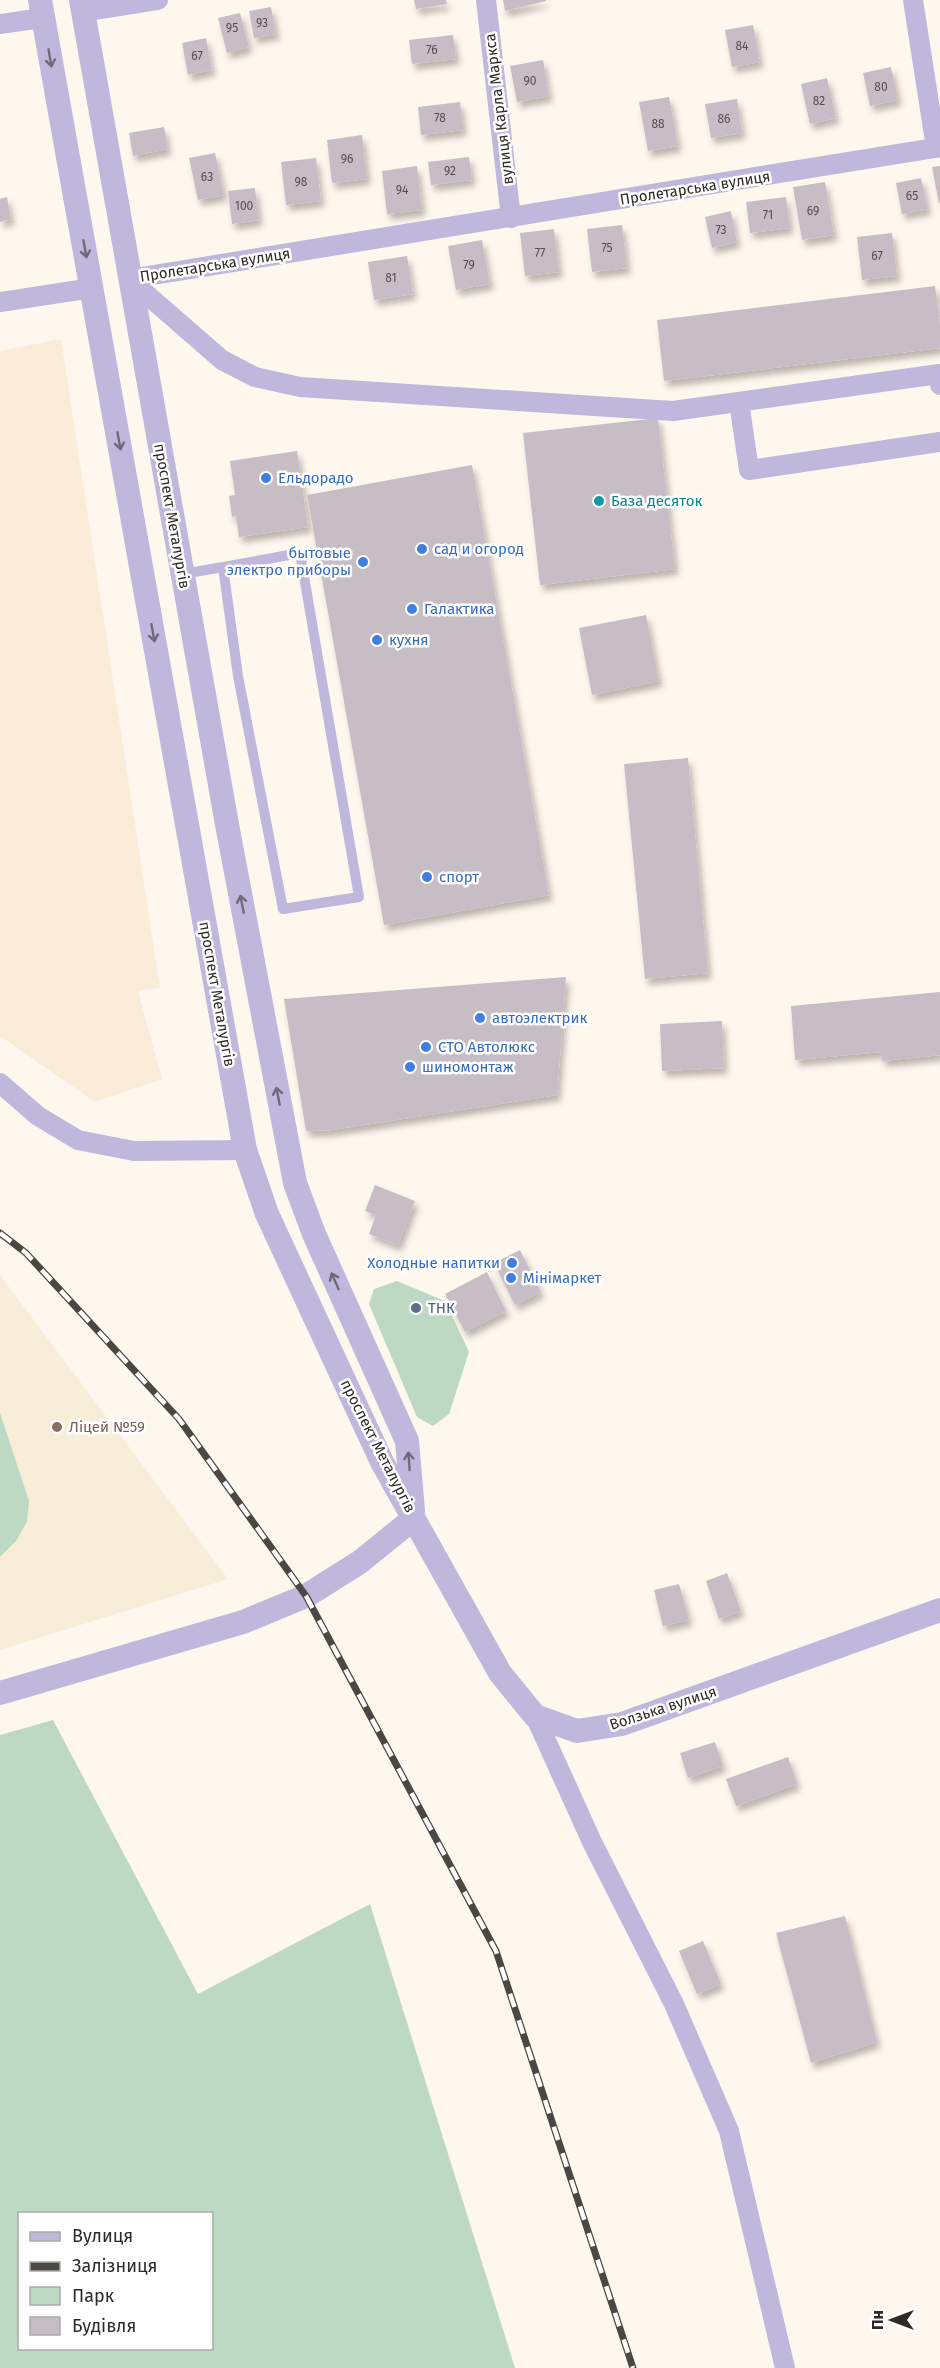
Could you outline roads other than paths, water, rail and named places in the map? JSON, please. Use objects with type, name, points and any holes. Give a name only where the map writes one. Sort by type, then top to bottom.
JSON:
[{"type":"street","points":[[0,24],[41,9],[158,0]]},
{"type":"street","name":"вулиця Карла Маркса","points":[[486,0],[511,218]]},
{"type":"street","points":[[913,0],[938,147]]},
{"type":"street","name":"проспект Металургів","points":[[82,6],[228,830],[295,1183],[314,1234],[407,1441],[413,1519]]},
{"type":"street","name":"проспект Металургів","points":[[41,9],[245,1150],[267,1214],[382,1462],[413,1519]]},
{"type":"street","name":"Пролетарська вулиця","points":[[129,279],[938,147]]},
{"type":"street","points":[[0,302],[92,288],[129,279]]},
{"type":"street","name":"Пролетарська вулиця","points":[[129,279],[222,360],[255,377],[300,387],[673,411],[939,374],[940,385]]},
{"type":"street","points":[[739,402],[749,470],[940,442]]},
{"type":"street","points":[[189,839],[199,844],[210,843],[220,839],[228,830]]},
{"type":"street","points":[[0,1083],[38,1116],[78,1140],[134,1151],[245,1150]]},
{"type":"street","points":[[0,1693],[243,1622],[285,1605],[306,1596],[360,1562],[413,1519],[500,1673],[535,1716],[592,1842],[674,2004],[729,2131],[785,2368]]},
{"type":"street","name":"Волзька вулиця","points":[[535,1716],[577,1731],[622,1724],[940,1610]]},
{"type":"lane","points":[[182,574],[223,567],[300,554],[359,897],[283,909],[238,676],[223,567]]},
{"type":"railway","points":[[0,1233],[26,1253],[179,1419],[306,1596],[496,1951],[633,2368]]},
{"type":"place","name":"Ельдорадо","points":[[266,478]]},
{"type":"place","name":"База десяток","points":[[599,501]]},
{"type":"place","name":"сад и огород","points":[[422,549]]},
{"type":"place","name":"бытовые электро приборы","points":[[363,562]]},
{"type":"place","name":"Галактика","points":[[412,609]]},
{"type":"place","name":"кухня","points":[[377,640]]},
{"type":"place","name":"спорт","points":[[427,877]]},
{"type":"place","name":"автоэлектрик","points":[[480,1018]]},
{"type":"place","name":"СТО Автолюкс","points":[[426,1047]]},
{"type":"place","name":"шиномонтаж","points":[[410,1067]]},
{"type":"place","name":"Холодные напитки","points":[[512,1263]]},
{"type":"place","name":"Мінімаркет","points":[[511,1278]]},
{"type":"place","name":"ТНК","points":[[416,1308]]},
{"type":"place","name":"Ліцей №59","points":[[57,1427]]}]
